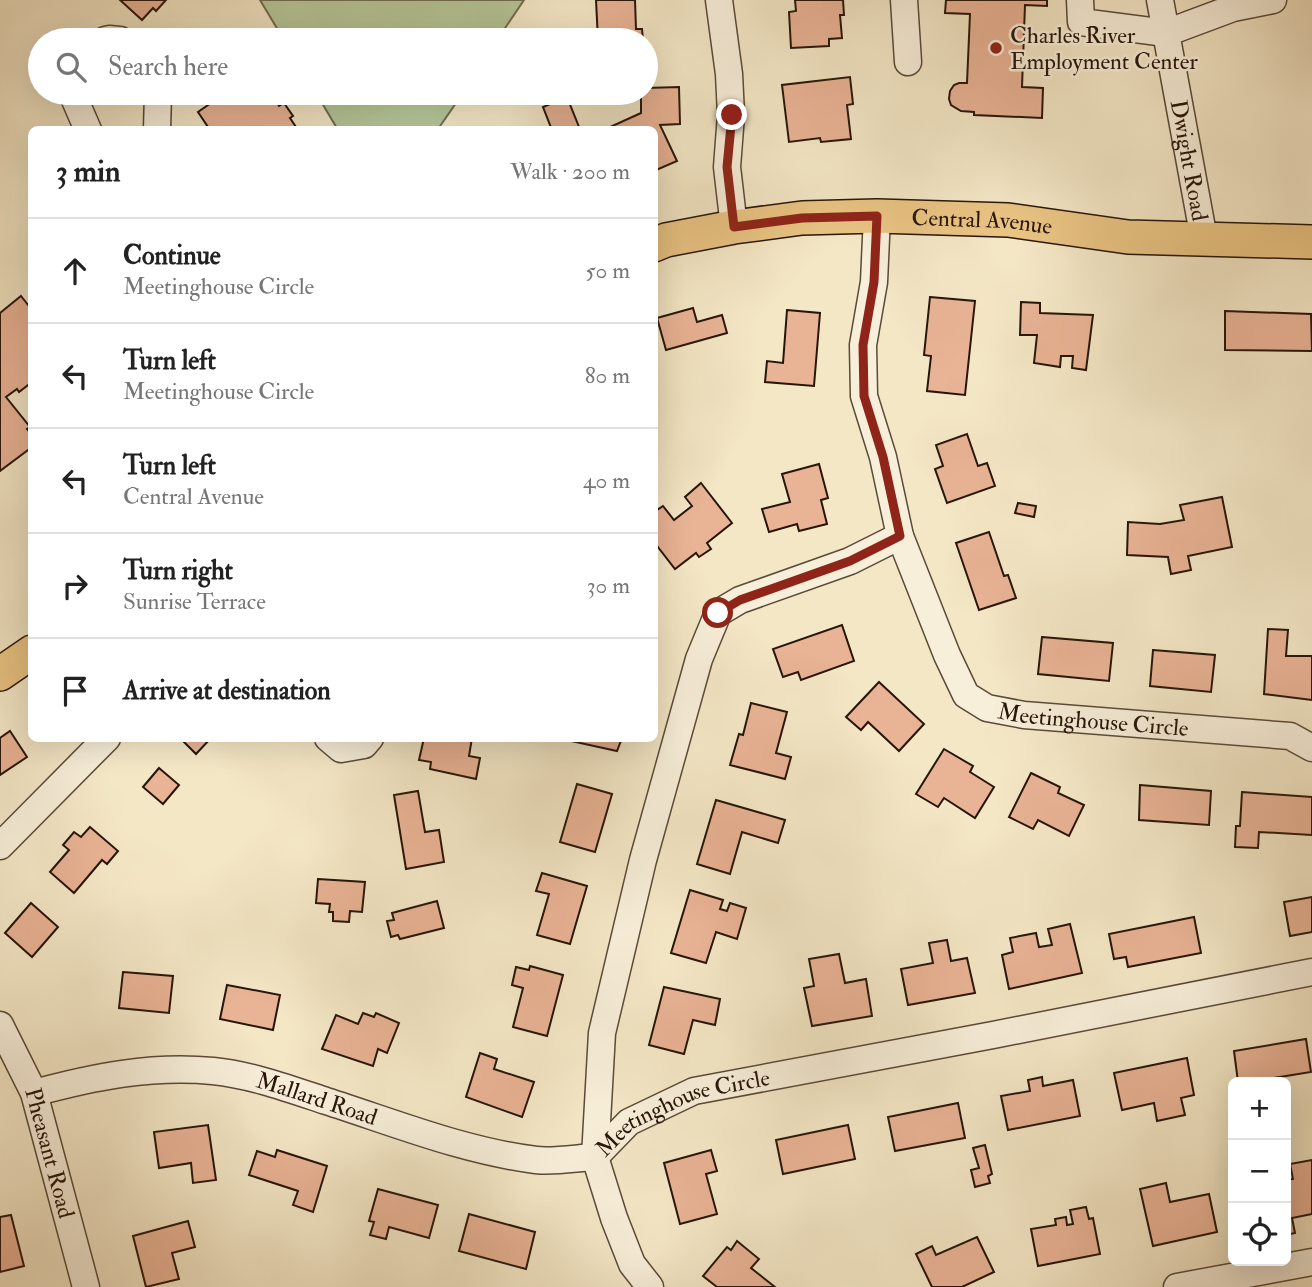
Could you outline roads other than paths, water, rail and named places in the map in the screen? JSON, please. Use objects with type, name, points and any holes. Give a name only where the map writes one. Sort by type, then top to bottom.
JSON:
[{"type":"main road","name":"Central Avenue","points":[[658,243],[734,227],[802,218],[877,216],[1008,220],[1128,237],[1312,243]]},
{"type":"main road","points":[[0,674],[28,655]]},
{"type":"street","points":[[719,0],[732,115],[727,167],[734,227]]},
{"type":"street","points":[[904,0],[908,62]]},
{"type":"street","points":[[1080,0],[1081,22],[1166,33],[1233,8],[1273,0]]},
{"type":"street","name":"Dwight Road","points":[[1160,0],[1204,239]]},
{"type":"street","points":[[77,105],[86,126]]},
{"type":"street","points":[[157,126],[158,105]]},
{"type":"street","name":"Meetinghouse Circle","points":[[877,216],[874,282],[863,345],[864,396],[883,457],[900,536],[947,655],[966,695],[986,708],[1024,715],[1290,736],[1312,748]]},
{"type":"street","name":"Meetinghouse Circle","points":[[595,1157],[602,1033],[643,860],[699,659],[718,613],[740,600],[850,561],[900,536]]},
{"type":"street","points":[[0,846],[103,742]]},
{"type":"street","points":[[333,742],[341,749],[364,745],[367,742]]},
{"type":"street","name":"Meetinghouse Circle","points":[[595,1157],[629,1122],[694,1091],[1312,972]]},
{"type":"street","name":"Pheasant Road","points":[[0,1025],[34,1093],[86,1287]]},
{"type":"street","name":"Mallard Road","points":[[34,1093],[83,1080],[130,1072],[171,1069],[215,1071],[272,1083],[463,1146],[538,1160],[595,1157]]},
{"type":"street","points":[[595,1157],[632,1264],[650,1287]]},
{"type":"street","points":[[1177,1287],[1312,1262]]},
{"type":"place","name":"Charles River Employment Center","points":[[996,48]]}]
